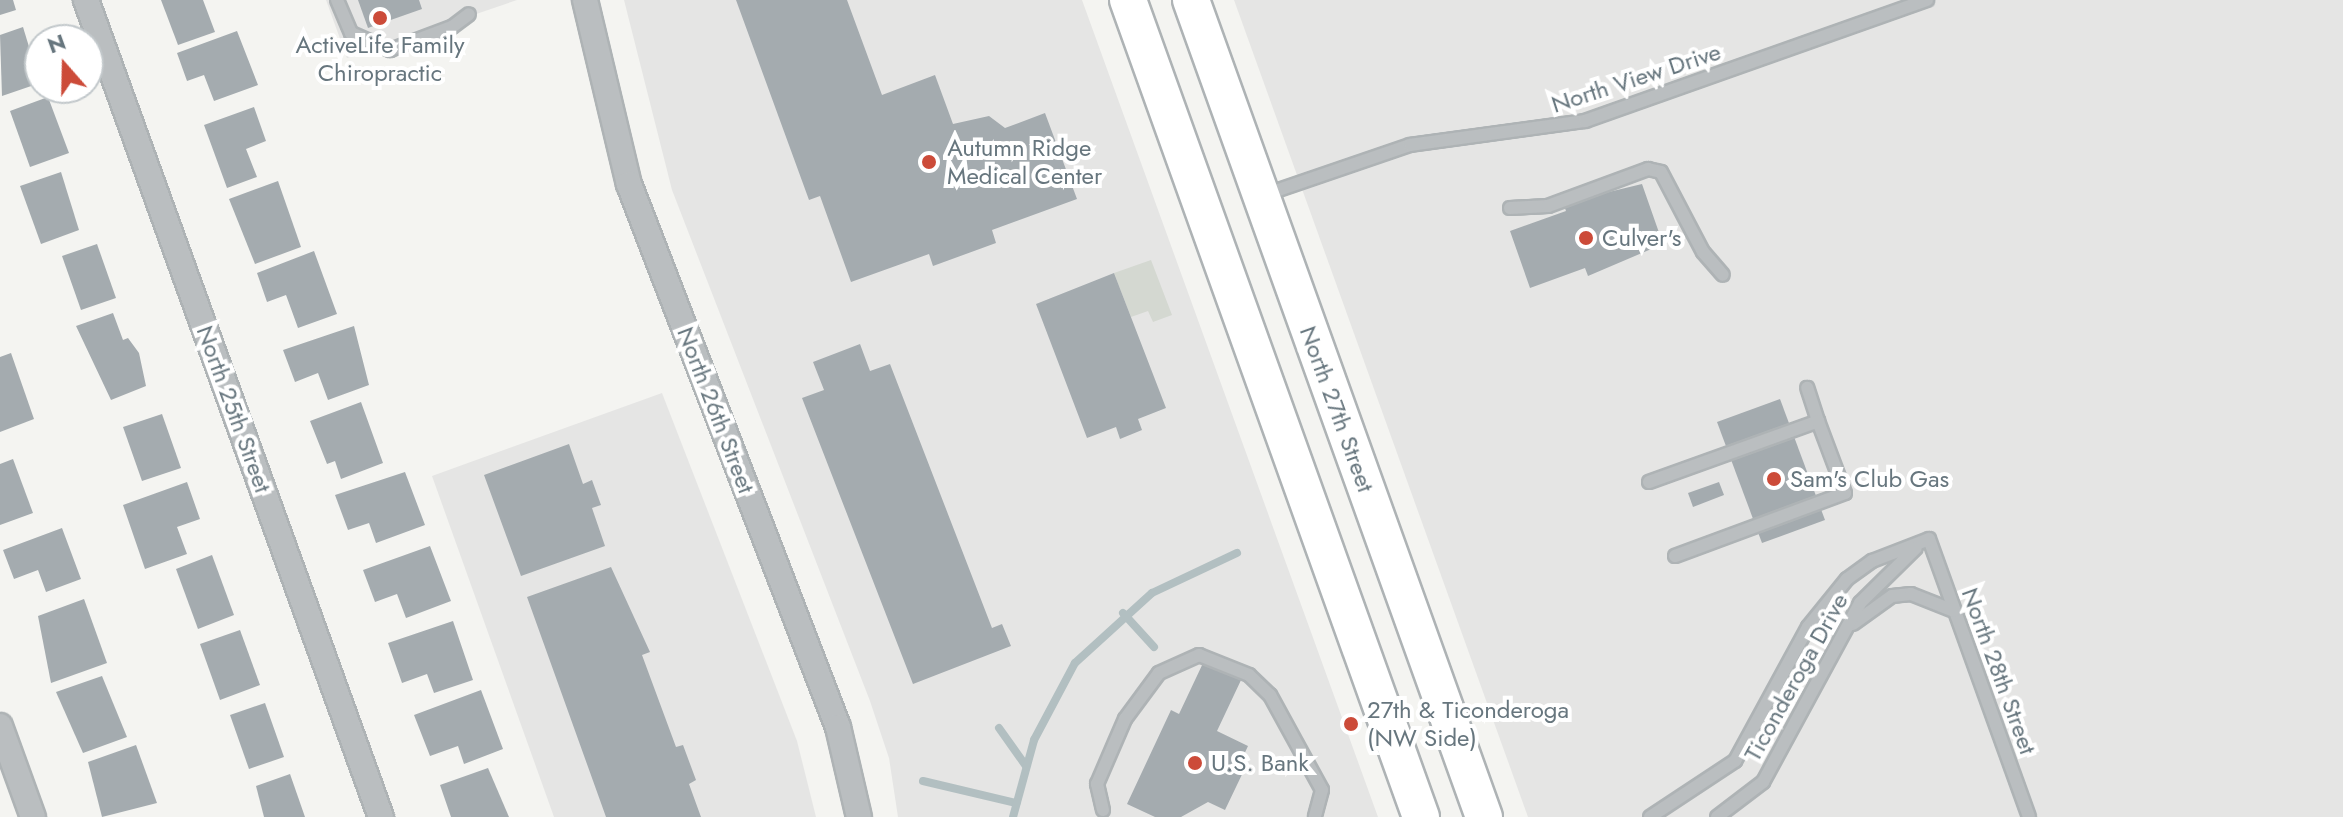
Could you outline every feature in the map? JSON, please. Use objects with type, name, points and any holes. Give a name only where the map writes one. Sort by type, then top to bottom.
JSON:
[{"type":"main road","points":[[1128,0],[1421,817]]},
{"type":"main road","name":"North 27th Street","points":[[1191,0],[1484,817]]},
{"type":"street","name":"North 25th Street","points":[[86,0],[381,817]]},
{"type":"street","name":"North 26th Street","points":[[585,0],[629,184],[832,710],[859,817]]},
{"type":"street","points":[[0,726],[33,817]]},
{"type":"lane","points":[[337,0],[351,33],[390,50],[452,27],[469,14]]},
{"type":"lane","name":"North View Drive","points":[[1261,196],[1410,145],[1585,121],[1908,3],[1927,0]]},
{"type":"lane","points":[[1510,208],[1548,206],[1648,169],[1661,172],[1703,252],[1723,275]]},
{"type":"lane","points":[[1675,556],[1845,493],[1807,388]]},
{"type":"lane","points":[[1649,482],[1818,421]]},
{"type":"lane","name":"North 28th Street","points":[[1929,539],[2029,817]]},
{"type":"lane","name":"Ticonderoga Drive","points":[[1717,817],[1763,782],[1860,603],[1929,539]]},
{"type":"lane","name":"Ticonderoga Drive","points":[[1650,817],[1735,761],[1808,627],[1847,579],[1872,561],[1929,539]]},
{"type":"lane","points":[[1840,638],[1892,596],[1911,594],[1954,611]]},
{"type":"lane","points":[[1103,810],[1097,784],[1125,719],[1159,673],[1199,655],[1249,675],[1270,695],[1322,790],[1315,817]]},
{"type":"shaded area","points":[[326,0],[517,0],[347,58]]},
{"type":"shaded area","points":[[624,0],[1082,0],[1378,817],[898,817],[889,758],[870,701],[672,190]]},
{"type":"shaded area","points":[[1234,0],[2343,0],[2343,817],[1528,817]]},
{"type":"shaded area","points":[[1151,260],[1172,315],[1153,322],[1148,311],[1131,317],[1114,273]]},
{"type":"shaded area","points":[[662,393],[797,741],[816,817],[554,817],[432,476]]},
{"type":"building","points":[[0,0],[13,0],[16,10],[0,15]]},
{"type":"building","points":[[161,0],[203,0],[215,32],[178,45]]},
{"type":"building","name":"ActiveLife Family Chiropractic","points":[[358,0],[419,0],[422,9],[368,28]]},
{"type":"building","name":"Autumn Ridge Medical Center","points":[[736,0],[847,0],[882,95],[935,75],[953,124],[989,116],[1005,128],[1045,113],[1077,199],[992,230],[996,243],[933,266],[929,254],[851,282],[820,196],[809,200]]},
{"type":"building","points":[[23,27],[24,30],[24,88],[2,96],[0,35]]},
{"type":"building","points":[[237,31],[258,85],[214,101],[204,75],[187,81],[177,53]]},
{"type":"building","points":[[29,104],[51,104],[69,153],[30,167],[10,111]]},
{"type":"building","points":[[254,107],[266,141],[246,149],[257,177],[227,188],[204,125]]},
{"type":"building","points":[[61,172],[79,230],[41,244],[20,186]]},
{"type":"building","points":[[278,181],[301,247],[255,264],[229,199]]},
{"type":"building","name":"Culver's","points":[[1642,184],[1663,244],[1588,276],[1585,268],[1530,288],[1510,231],[1566,211],[1563,203]]},
{"type":"building","points":[[97,244],[116,298],[81,310],[62,256]]},
{"type":"building","points":[[314,251],[337,314],[298,328],[286,295],[267,302],[257,273]]},
{"type":"building","points":[[1114,273],[1166,408],[1138,419],[1142,430],[1120,439],[1116,427],[1087,438],[1036,304]]},
{"type":"building","points":[[113,313],[123,340],[128,338],[139,353],[146,386],[111,400],[76,326]]},
{"type":"building","points":[[354,326],[369,385],[328,400],[318,373],[295,382],[283,350]]},
{"type":"building","points":[[860,344],[870,371],[890,364],[992,628],[1002,624],[1011,646],[913,684],[802,398],[824,390],[813,362]]},
{"type":"building","points":[[11,353],[34,419],[0,432],[0,357]]},
{"type":"building","name":"Sam's Club Gas","points":[[1780,399],[1825,520],[1762,543],[1717,422]]},
{"type":"building","points":[[361,402],[383,463],[341,479],[335,461],[327,464],[310,421]]},
{"type":"building","points":[[162,414],[181,468],[142,481],[123,427]]},
{"type":"building","points":[[569,444],[583,484],[592,480],[601,505],[592,508],[605,546],[521,576],[484,475]]},
{"type":"building","points":[[13,459],[33,513],[0,525],[0,464]]},
{"type":"building","points":[[405,472],[425,525],[376,543],[369,523],[348,530],[335,495]]},
{"type":"building","points":[[187,482],[200,519],[177,527],[187,554],[145,569],[123,505]]},
{"type":"building","points":[[1719,482],[1724,495],[1693,507],[1688,493]]},
{"type":"building","points":[[62,528],[81,579],[46,592],[38,570],[14,579],[3,550]]},
{"type":"building","points":[[430,546],[451,601],[406,618],[397,594],[375,602],[363,570]]},
{"type":"building","points":[[212,555],[234,615],[198,629],[176,569]]},
{"type":"building","points":[[611,567],[650,652],[642,655],[676,747],[683,745],[696,780],[689,784],[701,817],[606,817],[527,597]]},
{"type":"building","points":[[84,599],[107,663],[51,683],[38,616]]},
{"type":"building","points":[[453,621],[473,680],[434,693],[427,674],[402,683],[388,643]]},
{"type":"building","points":[[240,630],[260,685],[220,700],[200,644]]},
{"type":"building","name":"U.S. Bank","points":[[1204,661],[1242,678],[1217,731],[1248,746],[1241,761],[1247,764],[1225,810],[1208,802],[1181,817],[1155,817],[1127,804],[1171,710],[1179,714]]},
{"type":"building","points":[[102,676],[127,737],[83,753],[56,692]]},
{"type":"building","points":[[481,690],[503,749],[464,764],[458,746],[430,756],[414,715]]},
{"type":"building","points":[[265,703],[284,757],[249,769],[230,715]]},
{"type":"building","points":[[136,745],[157,803],[102,817],[88,762]]},
{"type":"building","points":[[488,768],[509,817],[451,817],[440,785]]},
{"type":"building","points":[[290,774],[305,817],[264,817],[256,786]]},
{"type":"waterway","points":[[1013,817],[1034,740],[1075,663],[1152,593],[1237,553]]},
{"type":"waterway","points":[[1123,613],[1154,647]]},
{"type":"waterway","points":[[999,728],[1026,766]]},
{"type":"waterway","points":[[923,781],[1016,803]]},
{"type":"place","name":"ActiveLife Family Chiropractic","points":[[380,18]]},
{"type":"place","name":"Autumn Ridge Medical Center","points":[[929,162]]},
{"type":"place","name":"Culver's","points":[[1586,238]]},
{"type":"place","name":"Sam's Club Gas","points":[[1774,479]]},
{"type":"place","name":"27th & Ticonderoga (NW Side)","points":[[1351,724]]},
{"type":"place","name":"U.S. Bank","points":[[1195,763]]}]
